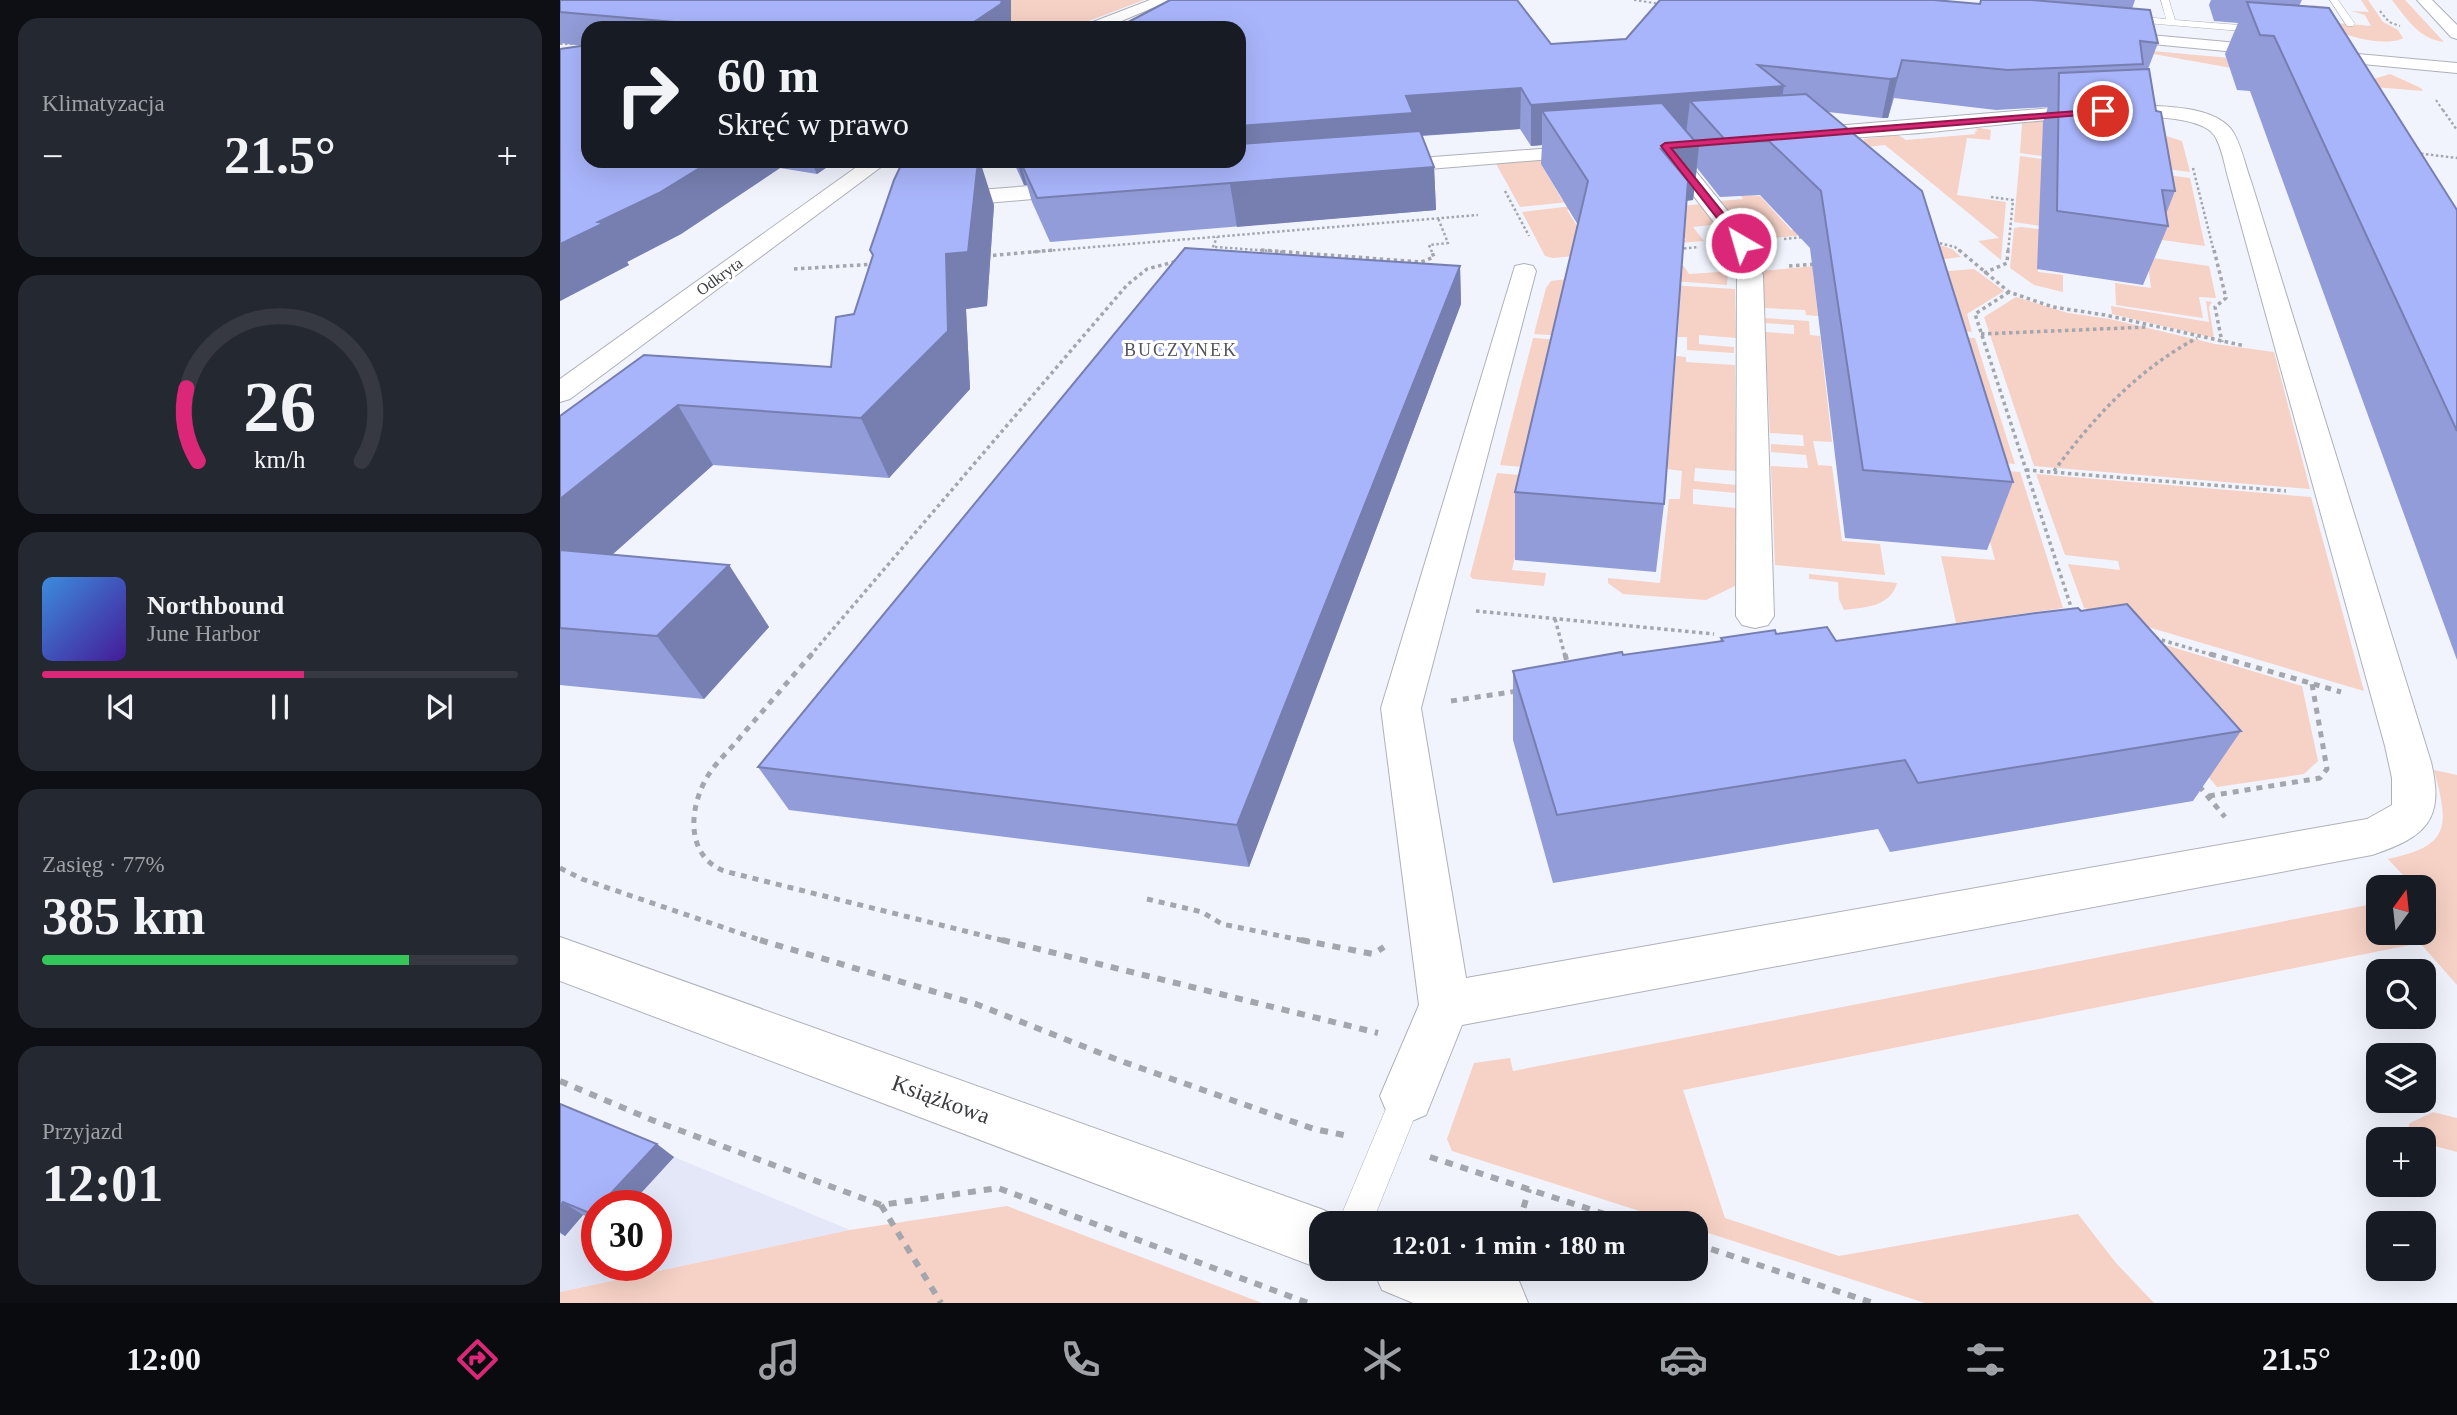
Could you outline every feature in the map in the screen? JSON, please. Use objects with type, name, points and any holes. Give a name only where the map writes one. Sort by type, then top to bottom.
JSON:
[{"type":"street","points":[[1109,21],[1164,0]]},
{"type":"street","points":[[2424,0],[2457,34]]},
{"type":"street","points":[[2088,34],[2457,68]]},
{"type":"street","points":[[1437,1025],[2372,837],[2398,826],[2415,807],[2417,792],[2393,705],[2291,352],[2223,132],[2210,121],[2188,116],[2103,111],[1775,137]]},
{"type":"street","points":[[1689,144],[1658,146],[1749,263],[1755,616]]},
{"type":"street","points":[[1358,168],[1610,150]]},
{"type":"street","name":"Odkryta","points":[[560,393],[869,168]]},
{"type":"street","points":[[935,200],[1099,188]]},
{"type":"street","points":[[1408,1096],[1437,1025],[1401,708],[1524,271]]},
{"type":"street","name":"Książkowa","points":[[560,959],[1309,1235]]},
{"type":"street","points":[[1436,1281],[1497,1303]]},
{"type":"lane","points":[[2165,0],[2171,22]]},
{"type":"lane","points":[[2334,0],[2350,24]]},
{"type":"lane","points":[[2105,16],[2282,32]]},
{"type":"lane","points":[[1360,1211],[1408,1096]]},
{"type":"path","points":[[1634,0],[1667,5]]},
{"type":"path","points":[[2378,8],[2389,22],[2407,29]]},
{"type":"path","points":[[560,43],[569,38]]},
{"type":"path","points":[[560,43],[579,43]]},
{"type":"path","points":[[2404,152],[2457,158]]},
{"type":"path","points":[[2192,163],[2226,298],[2215,307],[2222,342]]},
{"type":"path","points":[[1984,273],[2007,263],[2013,200],[1991,197]]},
{"type":"path","points":[[975,257],[1478,215]]},
{"type":"path","points":[[1215,247],[1421,262],[1434,257],[1429,245],[1448,243],[1438,218]]},
{"type":"path","points":[[1930,234],[1937,242]]},
{"type":"path","points":[[1206,258],[1215,247],[1217,237]]},
{"type":"path","points":[[1928,241],[1955,247],[2009,292],[2053,307],[2198,338],[2291,352]]},
{"type":"path","points":[[1185,258],[1147,269],[1126,285],[709,774],[698,795],[692,822],[695,840],[701,856],[717,868],[745,876],[1437,1025]]},
{"type":"path","points":[[1749,263],[1821,263]]},
{"type":"path","points":[[786,269],[880,264]]},
{"type":"path","points":[[2009,292],[1975,314],[2078,626]]},
{"type":"path","points":[[1981,334],[2153,327]]},
{"type":"path","points":[[2053,472],[2094,421],[2127,386],[2168,352],[2198,338]]},
{"type":"path","points":[[2026,470],[2331,497]]},
{"type":"path","points":[[1471,610],[1715,635]]},
{"type":"path","points":[[2059,615],[2073,613],[2086,617]]},
{"type":"path","points":[[1555,619],[1569,671]]},
{"type":"path","points":[[2152,637],[2393,705]]},
{"type":"path","points":[[2208,796],[2320,778],[2326,769],[2326,754],[2312,684]]},
{"type":"path","points":[[1401,708],[1520,691]]},
{"type":"path","points":[[2191,775],[2258,859]]},
{"type":"path","points":[[560,868],[582,879],[808,956],[976,1004],[1118,1060],[1314,1129],[1390,1143],[1596,1211]]},
{"type":"path","points":[[1147,899],[1202,912],[1222,924],[1373,954],[1389,945]]},
{"type":"path","points":[[560,1081],[652,1120],[881,1205],[998,1188],[1308,1303]]},
{"type":"path","points":[[1523,1211],[1529,1189]]},
{"type":"path","points":[[881,1205],[941,1303]]},
{"type":"path","points":[[1708,1248],[1873,1303]]},
{"type":"shaded area","points":[[994,0],[1144,0],[1088,21],[909,21]]},
{"type":"shaded area","points":[[2361,0],[2368,0],[2383,22],[2398,30],[2403,38],[2396,41],[2375,41],[2339,32],[2322,22],[2311,5],[2327,7],[2325,22],[2371,26],[2365,15],[2351,11],[2369,12]]},
{"type":"shaded area","points":[[2392,0],[2405,0],[2444,42],[2427,37],[2408,21]]},
{"type":"shaded area","points":[[2120,48],[2284,63],[2287,78]]},
{"type":"shaded area","points":[[2390,74],[2423,91],[2362,86],[2360,83]]},
{"type":"shaded area","points":[[2102,116],[2182,141],[2190,172],[2143,166]]},
{"type":"shaded area","points":[[2056,119],[2065,129],[2043,127],[2042,156],[2020,153],[2022,123]]},
{"type":"shaded area","points":[[1975,129],[1991,130],[1990,140],[1967,138],[1957,195],[2006,202],[2001,260],[1978,241],[1999,238],[1885,145],[1866,147],[1863,139],[1898,135],[1906,140],[1976,134],[1974,132],[1978,131]]},
{"type":"shaded area","points":[[1630,152],[1627,161],[1543,167],[1562,200],[1569,202],[1520,207],[1495,162]]},
{"type":"shaded area","points":[[2020,156],[2042,159],[2040,226],[2014,222]]},
{"type":"shaded area","points":[[2143,172],[2190,178],[2205,246],[2155,239]]},
{"type":"shaded area","points":[[1740,195],[1760,196],[1791,230],[1886,223],[1902,226],[1762,239],[1742,227],[1720,201],[1743,199]]},
{"type":"shaded area","points":[[1660,204],[1669,207],[1703,204],[1719,224],[1693,227],[1704,241],[1665,244],[1663,242],[1686,240]]},
{"type":"shaded area","points":[[1572,206],[1573,209],[1567,210],[1591,248],[1618,252],[1553,258],[1545,256],[1522,212]]},
{"type":"shaded area","points":[[2014,228],[2039,229],[2038,272],[2063,275],[2063,292],[2034,285],[2010,268]]},
{"type":"shaded area","points":[[1934,243],[1952,249],[1961,257],[1937,260],[1948,271],[1974,269],[2004,291],[1967,314],[1972,332],[1934,330]]},
{"type":"shaded area","points":[[2146,249],[2153,258],[2209,266],[2216,298],[2199,297],[2203,318],[2116,305],[2115,283],[2151,288]]},
{"type":"shaded area","points":[[1714,263],[1721,263],[1728,272],[1727,285],[1645,279],[1656,270],[1684,266],[1689,274],[1719,272]]},
{"type":"shaded area","points":[[1836,264],[1813,273],[1818,316],[1806,315],[1805,310],[1764,308],[1762,271]]},
{"type":"shaded area","points":[[1601,275],[1564,336],[1534,334],[1546,288],[1551,281]]},
{"type":"shaded area","points":[[1653,284],[1735,289],[1736,338],[1699,335],[1699,344],[1734,347],[1734,353],[1687,350],[1687,337],[1678,337],[1680,291],[1652,289]]},
{"type":"shaded area","points":[[2016,297],[2068,313],[2110,319],[2215,344],[2274,352],[2310,489],[2034,466],[1984,317]]},
{"type":"shaded area","points":[[2206,301],[2212,302],[2209,307],[2214,338],[2112,314],[2111,306],[2209,322]]},
{"type":"shaded area","points":[[1764,318],[1809,321],[1810,335],[1820,336],[1832,442],[1813,441],[1818,465],[1832,466],[1842,541],[1880,544],[1885,575],[1775,565],[1771,466],[1808,468],[1806,455],[1771,452],[1771,444],[1804,446],[1803,435],[1770,433],[1765,332],[1794,334],[1794,325],[1764,323]]},
{"type":"shaded area","points":[[1934,335],[1975,338],[2015,464],[1969,460]]},
{"type":"shaded area","points":[[1533,338],[1563,340],[1535,468],[1500,465]]},
{"type":"shaded area","points":[[1676,356],[1686,357],[1686,362],[1735,365],[1736,471],[1695,468],[1694,481],[1736,485],[1736,493],[1693,489],[1693,504],[1736,508],[1737,585],[1706,600],[1623,594],[1608,583],[1608,578],[1660,583],[1669,499],[1680,499],[1682,471],[1667,469]]},
{"type":"shaded area","points":[[1970,468],[2020,472],[2063,608],[1956,623],[1941,556],[1995,560]]},
{"type":"shaded area","points":[[1497,473],[1533,476],[1512,570],[1546,573],[1544,586],[1473,579],[1470,576]]},
{"type":"shaded area","points":[[2036,474],[2311,497],[2364,691],[2084,608],[2068,564],[2120,570],[2118,561],[2065,555]]},
{"type":"shaded area","points":[[1809,574],[1897,583],[1894,591],[1883,601],[1844,610],[1839,599],[1838,582],[1809,579]]},
{"type":"shaded area","points":[[2088,622],[2302,686],[2318,761],[2304,774],[2217,787],[2095,642]]},
{"type":"shaded area","points":[[2434,770],[2457,775],[2457,985],[2422,945],[2436,945],[2436,875],[2403,875],[2388,859],[2409,854],[2434,840],[2443,819]]},
{"type":"shaded area","points":[[2366,905],[2366,945],[2410,945],[1683,1090],[1725,1218],[1839,1256],[2078,1214],[2116,1263],[2154,1303],[1925,1303],[1708,1233],[1708,1211],[1640,1211],[1452,1151],[1447,1139],[1474,1063],[1510,1058],[1513,1071]]},
{"type":"shaded area","points":[[560,1109],[850,1230],[672,1268],[672,1190],[581,1190],[581,1281],[611,1281],[560,1292]]},
{"type":"shaded area","points":[[2431,1113],[2457,1118],[2457,1152],[2436,1146],[2436,1127],[2408,1127],[2410,1123]]},
{"type":"shaded area","points":[[1007,1206],[1262,1303],[560,1303],[560,1292],[611,1281],[672,1281],[672,1268],[850,1230]]},
{"type":"building","points":[[560,0],[1002,0],[1001,4],[976,21],[662,21],[560,12]]},
{"type":"building","points":[[1170,0],[1517,0],[1551,44],[1626,39],[1660,0],[1934,0],[1980,4],[1981,0],[2031,0],[2150,10],[2158,43],[2140,41],[2143,64],[2008,70],[1902,60],[1897,78],[1890,79],[1758,65],[1784,86],[1531,105],[1521,88],[1406,96],[1413,113],[1246,125],[1246,21],[1130,21]]},
{"type":"building","points":[[2247,2],[2329,8],[2457,210],[2457,431],[2274,36],[2260,35]]},
{"type":"building","points":[[581,46],[581,168],[700,168],[659,193],[598,222],[604,223],[560,244],[560,49]]},
{"type":"building","points":[[2149,69],[2156,111],[2161,112],[2175,191],[2162,190],[2168,226],[2057,211],[2059,73]]},
{"type":"building","points":[[1806,94],[1922,191],[2013,482],[1863,470],[1821,191],[1769,141],[1728,143],[1690,101]]},
{"type":"building","points":[[1662,103],[1699,146],[1661,149],[1688,181],[1664,504],[1515,492],[1588,181],[1542,111]]},
{"type":"building","points":[[1420,131],[1434,167],[1037,198],[1023,168],[1246,168],[1246,143]]},
{"type":"building","points":[[900,168],[977,168],[968,252],[946,254],[948,331],[861,418],[678,405],[560,499],[560,416],[644,355],[831,367],[836,317],[854,314],[873,255],[870,250]]},
{"type":"building","points":[[1185,248],[1460,266],[1237,825],[758,767]]},
{"type":"building","points":[[560,550],[729,565],[657,636],[560,628]]},
{"type":"building","points":[[2127,604],[2241,731],[1918,783],[1905,760],[1557,815],[1513,671],[1622,652],[1623,655],[1723,641],[1721,638],[1775,630],[1776,634],[1827,627],[1836,641],[2036,613],[2078,608],[2081,611]]},
{"type":"building","points":[[560,1104],[657,1144],[614,1190],[581,1190],[581,1209],[563,1202],[560,1206]]},
{"type":"district","name":"BUCZYNEK","points":[[1181,350]]},
{"type":"route","points":[[1741,243],[1665,146],[2103,111]]}]
